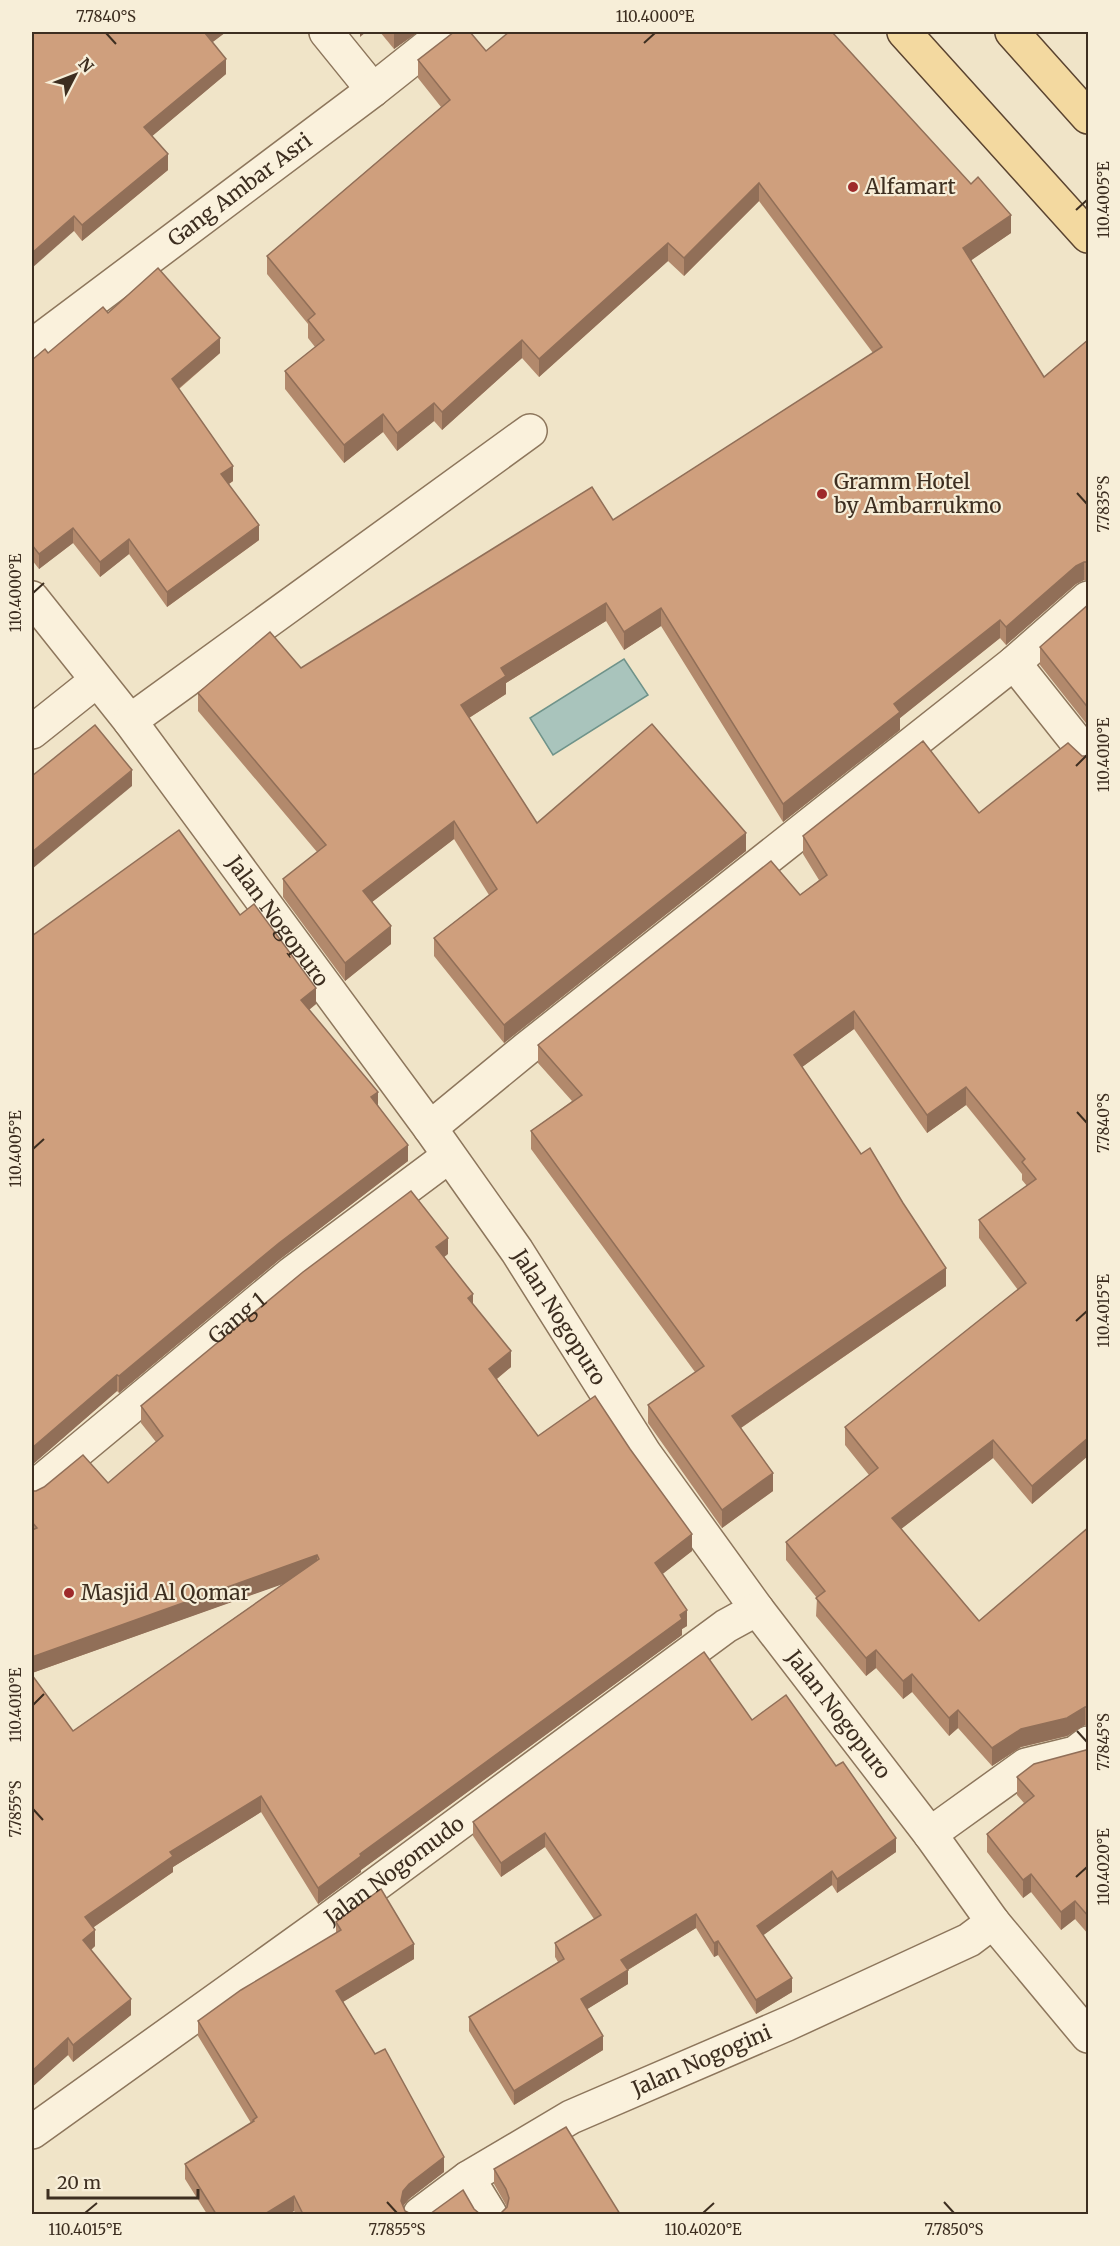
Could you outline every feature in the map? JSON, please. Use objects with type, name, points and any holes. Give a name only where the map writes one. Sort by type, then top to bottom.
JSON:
[{"type":"main road","points":[[904,32],[1089,236]]},
{"type":"main road","points":[[1020,34],[1089,117]]},
{"type":"street","points":[[326,32],[373,90]]},
{"type":"street","name":"Gang Ambar Asri","points":[[32,346],[373,90],[446,32]]},
{"type":"street","points":[[130,721],[530,431]]},
{"type":"street","name":"Jalan Nogopuro","points":[[32,598],[130,721],[430,1128],[517,1251],[645,1454],[757,1609],[930,1834],[993,1922],[1089,2036]]},
{"type":"street","points":[[430,1128],[526,1049],[1014,663],[1089,598]]},
{"type":"street","points":[[1014,663],[1089,756]]},
{"type":"street","points":[[32,732],[96,681]]},
{"type":"street","name":"Gang 1","points":[[32,1489],[291,1274],[449,1156]]},
{"type":"street","name":"Jalan Nogomudo","points":[[32,2132],[321,1925],[726,1626],[757,1609]]},
{"type":"street","points":[[930,1834],[1026,1765],[1075,1753],[1089,1743]]},
{"type":"street","name":"Jalan Nogogini","points":[[420,2214],[468,2178],[571,2117],[787,2024],[969,1940],[993,1922]]},
{"type":"street","points":[[468,2178],[490,2214]]},
{"type":"water","points":[[624,659],[648,695],[553,755],[530,718]]},
{"type":"building","points":[[32,32],[206,32],[226,59],[144,127],[168,154],[82,225],[74,216],[32,253]]},
{"type":"building","points":[[454,32],[470,32],[486,51],[509,32],[832,32],[971,184],[978,177],[1011,215],[963,248],[1044,377],[1089,339],[1089,562],[1076,566],[1006,627],[1000,620],[894,704],[900,712],[783,804],[661,608],[624,632],[606,603],[501,668],[506,676],[461,705],[537,823],[652,724],[746,833],[504,1025],[434,938],[497,889],[454,821],[363,891],[391,926],[345,963],[283,879],[326,845],[198,693],[270,632],[301,668],[592,487],[613,520],[882,347],[759,183],[684,258],[668,243],[539,359],[522,340],[442,412],[434,403],[397,433],[383,414],[344,445],[285,371],[324,340],[308,320],[315,314],[267,256],[450,100],[418,60]]},
{"type":"building","points":[[158,268],[220,338],[172,379],[233,466],[221,474],[259,525],[167,592],[129,539],[100,562],[73,528],[39,554],[32,545],[32,360],[45,349],[48,353],[103,307],[108,313]]},
{"type":"building","points":[[1089,604],[1089,709],[1040,647]]},
{"type":"building","points":[[95,725],[132,770],[32,852],[32,776]]},
{"type":"building","points":[[923,741],[979,813],[1068,743],[1082,756],[1089,756],[1089,1437],[1032,1486],[993,1440],[892,1518],[979,1621],[1089,1527],[1089,1707],[1067,1718],[1021,1729],[992,1748],[958,1710],[949,1718],[912,1674],[903,1681],[876,1650],[866,1658],[816,1598],[825,1591],[786,1542],[878,1468],[845,1427],[1026,1283],[979,1220],[1036,1179],[1022,1162],[1025,1159],[966,1087],[927,1115],[854,1011],[794,1055],[861,1154],[870,1148],[946,1268],[732,1416],[773,1473],[722,1510],[648,1405],[704,1366],[531,1131],[582,1095],[538,1045],[771,861],[800,895],[827,875],[803,836]]},
{"type":"building","points":[[179,830],[240,915],[254,904],[316,988],[301,1000],[378,1092],[371,1097],[408,1145],[279,1243],[119,1376],[117,1375],[32,1448],[32,936]]},
{"type":"building","points":[[411,1191],[448,1238],[436,1247],[473,1294],[468,1298],[511,1351],[489,1369],[538,1436],[595,1396],[630,1449],[692,1534],[655,1563],[687,1610],[680,1615],[682,1619],[360,1854],[361,1856],[318,1888],[261,1796],[170,1852],[173,1856],[85,1917],[95,1930],[83,1940],[131,1999],[73,2045],[68,2038],[32,2071],[32,1675],[73,1731],[319,1559],[317,1555],[32,1657],[32,1530],[37,1528],[32,1522],[32,1491],[44,1487],[83,1455],[108,1483],[163,1436],[141,1406],[303,1272]]},
{"type":"building","points":[[704,1652],[752,1720],[786,1695],[836,1766],[843,1762],[896,1838],[837,1879],[832,1871],[757,1926],[792,1978],[756,2000],[718,1941],[714,1943],[696,1914],[621,1960],[628,1970],[581,1999],[603,2036],[514,2091],[469,2017],[564,1959],[555,1943],[601,1915],[545,1833],[501,1863],[473,1822]]},
{"type":"building","points":[[1089,1748],[1089,1917],[1075,1901],[1061,1912],[1031,1874],[1023,1880],[987,1834],[1034,1796],[1017,1777],[1034,1764]]},
{"type":"building","points":[[381,1889],[414,1944],[336,1991],[375,2054],[385,2049],[444,2157],[403,2191],[401,2201],[405,2211],[411,2214],[303,2214],[294,2196],[265,2214],[216,2214],[185,2164],[257,2117],[198,2021],[241,1990],[341,1930],[336,1922]]},
{"type":"building","points":[[566,2127],[620,2214],[500,2214],[507,2207],[509,2198],[494,2169]]},
{"type":"building","points":[[463,2190],[474,2209],[480,2214],[430,2214]]},
{"type":"place","name":"Alfamart","points":[[853,187]]},
{"type":"place","name":"Gramm Hotel by Ambarrukmo","points":[[822,494]]},
{"type":"place","name":"Masjid Al Qomar","points":[[69,1593]]}]
